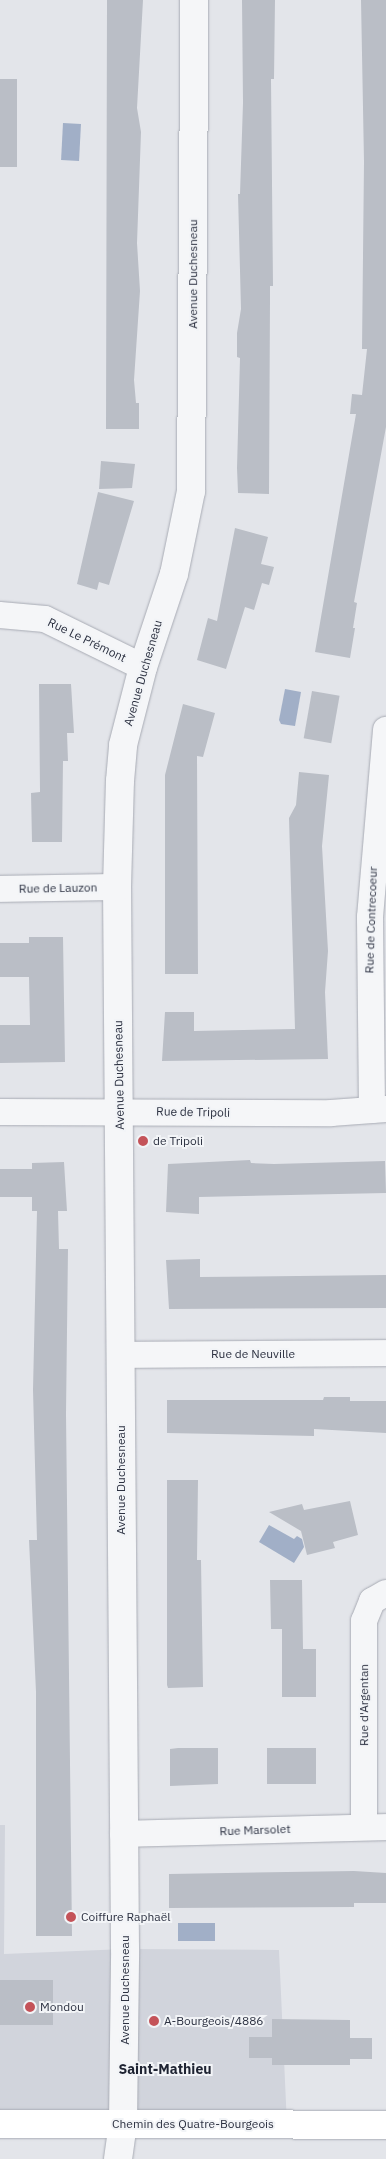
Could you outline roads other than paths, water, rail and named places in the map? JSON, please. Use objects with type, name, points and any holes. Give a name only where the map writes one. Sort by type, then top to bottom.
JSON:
[{"type":"main road","name":"Chemin des Quatre-Bourgeois","points":[[0,2124],[386,2125]]},
{"type":"street","name":"Avenue Duchesneau","points":[[118,2159],[123,2124],[123,1834],[117,887],[123,745],[143,666],[174,574],[191,491],[194,0]]},
{"type":"street","name":"Rue Le Prémont","points":[[0,615],[45,619],[143,666]]},
{"type":"street","name":"Rue de Contrecoeur","points":[[379,1109],[369,966],[379,869],[386,730]]},
{"type":"street","name":"Rue de Lauzon","points":[[0,888],[117,887]]},
{"type":"street","name":"Rue de Tripoli","points":[[0,1112],[119,1110],[331,1113],[379,1109]]},
{"type":"street","name":"Rue de Neuville","points":[[120,1355],[386,1353]]},
{"type":"street","name":"Rue d'Argentan","points":[[375,1827],[364,1620],[372,1600],[386,1593]]},
{"type":"street","name":"Rue Marsolet","points":[[123,1834],[375,1827]]},
{"type":"water","points":[[63,123],[81,124],[79,161],[61,160]]},
{"type":"water","points":[[285,689],[301,692],[295,726],[281,724],[279,720]]},
{"type":"water","points":[[269,1525],[294,1539],[297,1536],[302,1539],[304,1547],[294,1563],[259,1542]]},
{"type":"water","points":[[178,1923],[215,1923],[215,1941],[178,1941]]},
{"type":"place","name":"de Tripoli","points":[[143,1141]]},
{"type":"place","name":"Coiffure Raphaël","points":[[71,1917]]},
{"type":"place","name":"Mondou","points":[[30,2007]]},
{"type":"place","name":"A-Bourgeois/4886","points":[[154,2021]]},
{"type":"district","name":"Saint-Mathieu","points":[[165,2069]]}]
